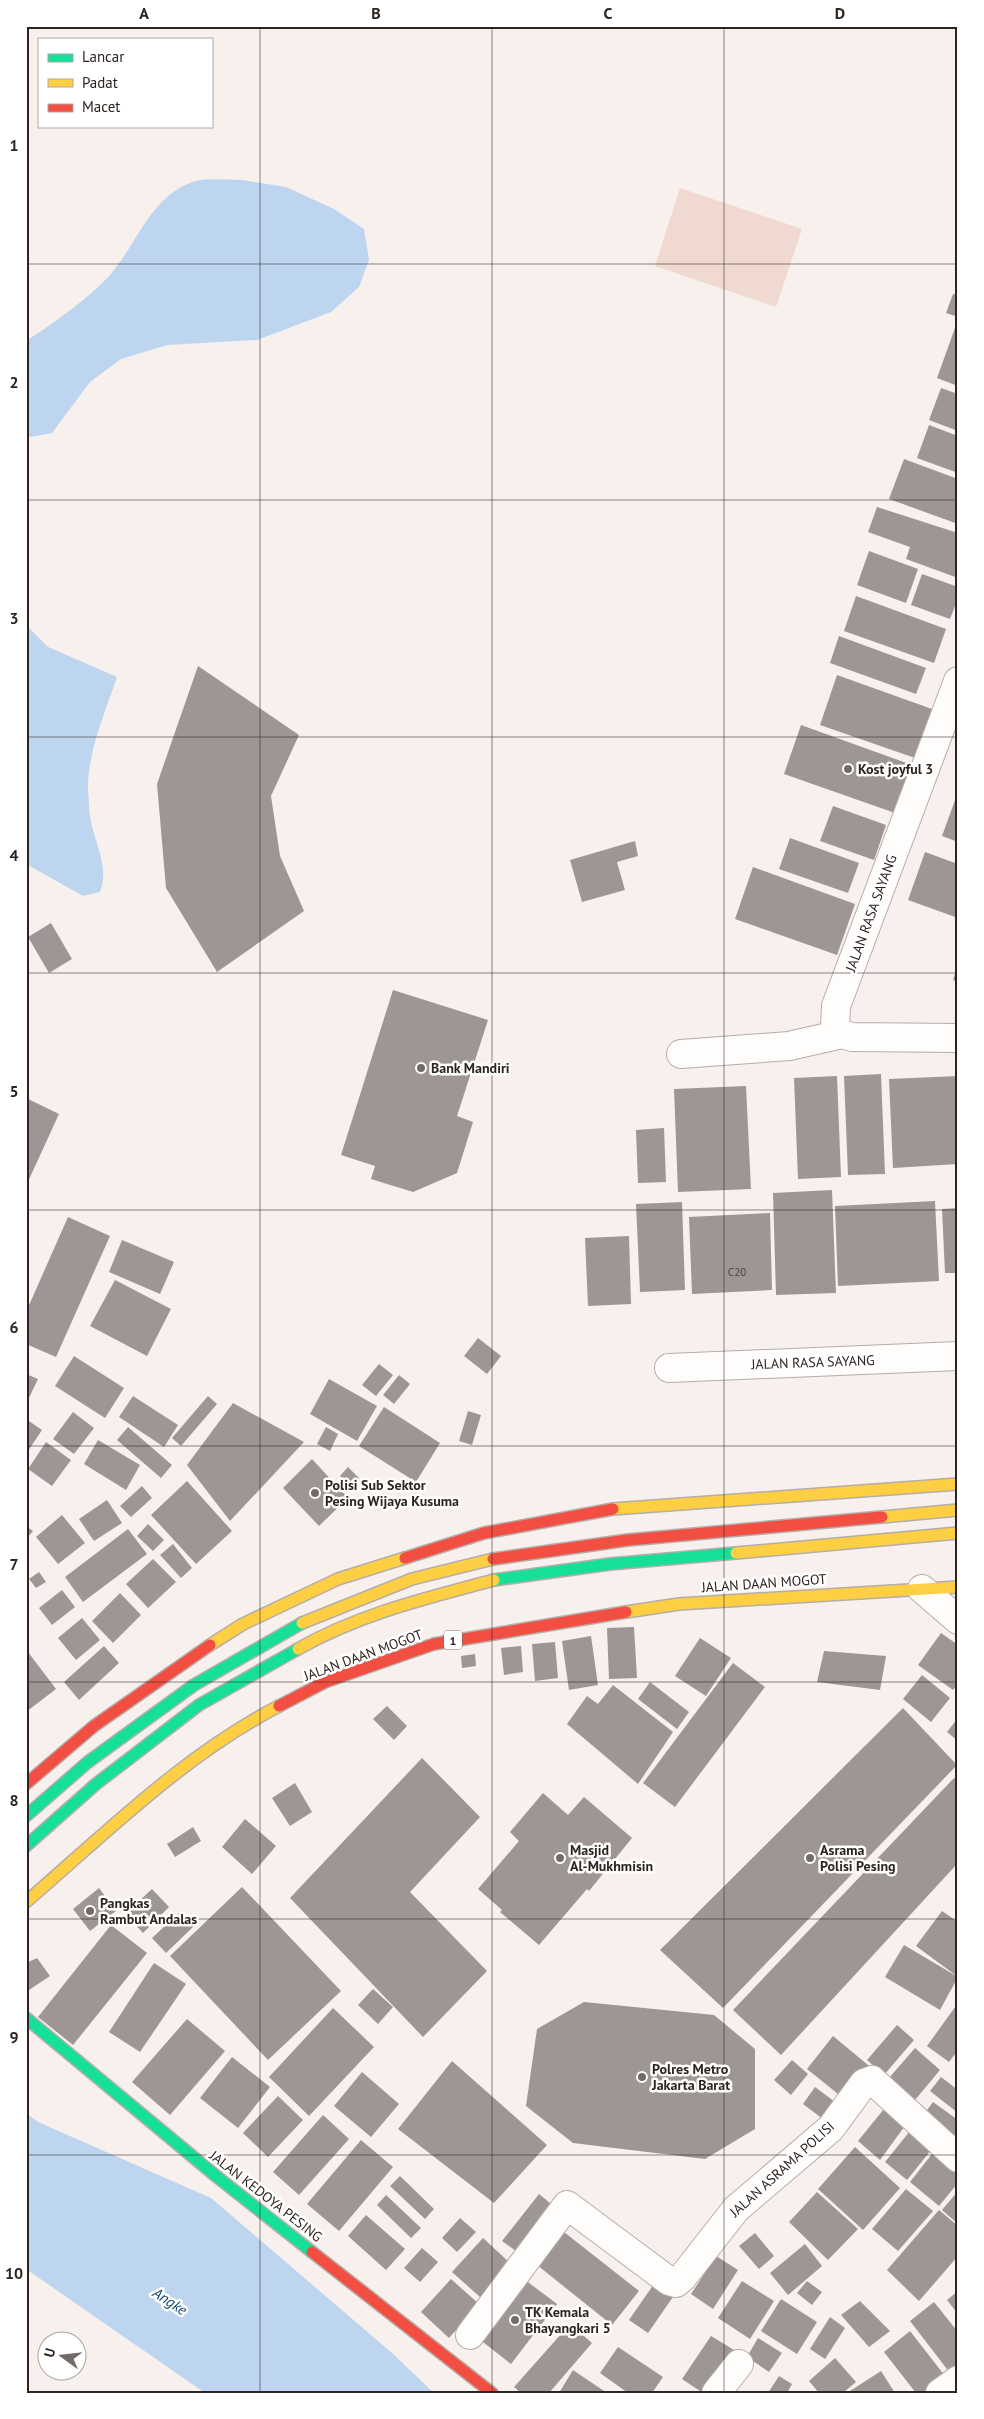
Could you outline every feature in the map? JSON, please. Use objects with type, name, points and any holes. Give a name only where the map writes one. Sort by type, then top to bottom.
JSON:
[{"type":"main road","points":[[26,1784],[94,1726],[170,1671],[243,1624],[338,1578],[484,1533],[613,1509],[958,1484]]},
{"type":"main road","points":[[26,1816],[88,1762],[194,1685],[293,1626],[412,1579],[464,1564],[618,1541],[958,1510]]},
{"type":"main road","name":"JALAN DAAN MOGOT","points":[[26,1846],[96,1784],[199,1705],[325,1633],[403,1604],[507,1577],[610,1564],[958,1533]]},
{"type":"main road","name":"JALAN DAAN MOGOT","points":[[26,1902],[163,1784],[240,1726],[325,1682],[434,1644],[484,1634],[680,1604],[958,1587]]},
{"type":"main road","name":"JALAN KEDOYA PESING","points":[[26,2018],[216,2176],[492,2393]]},
{"type":"street","name":"JALAN RASA SAYANG","points":[[842,1034],[835,1027],[834,1013],[958,681]]},
{"type":"street","points":[[681,1054],[790,1046],[842,1034],[861,1038],[958,1038]]},
{"type":"street","name":"JALAN RASA SAYANG","points":[[668,1368],[958,1356]]},
{"type":"street","points":[[922,1589],[958,1620]]},
{"type":"street","name":"JALAN ASRAMA POLISI","points":[[470,2335],[567,2205],[669,2281],[676,2283],[682,2278],[736,2209],[831,2128],[864,2083],[872,2080],[958,2158]]},
{"type":"street","points":[[716,2393],[740,2364]]},
{"type":"street","points":[[940,2393],[958,2380]]},
{"type":"shaded area","points":[[680,188],[802,229],[776,307],[655,266]]},
{"type":"water","points":[[213,179],[242,180],[286,187],[334,209],[364,229],[369,260],[359,287],[331,312],[257,340],[167,345],[121,359],[90,382],[52,433],[31,437],[26,435],[26,341],[70,310],[110,275],[147,221],[168,196],[181,187],[196,181]]},
{"type":"water","points":[[26,625],[48,647],[117,677],[98,733],[88,777],[90,817],[103,866],[100,892],[83,896],[26,864]]},
{"type":"water","name":"Angke","points":[[26,2113],[38,2122],[211,2198],[392,2353],[434,2393],[205,2393],[26,2269]]},
{"type":"building","points":[[953,294],[958,295],[958,317],[946,313]]},
{"type":"building","points":[[956,325],[958,325],[958,386],[937,378]]},
{"type":"building","points":[[941,388],[958,394],[958,431],[929,420]]},
{"type":"building","points":[[929,425],[958,436],[958,473],[917,458]]},
{"type":"building","points":[[904,459],[958,479],[958,524],[889,499]]},
{"type":"building","points":[[877,507],[958,533],[958,578],[906,559],[910,547],[868,532]]},
{"type":"building","points":[[869,551],[918,569],[906,603],[857,585]]},
{"type":"building","points":[[922,574],[958,587],[958,598],[950,619],[911,605]]},
{"type":"building","points":[[856,596],[946,629],[934,663],[844,631]]},
{"type":"building","points":[[839,636],[926,668],[916,694],[830,663]]},
{"type":"building","points":[[198,666],[299,735],[271,796],[280,856],[304,911],[217,972],[166,888],[157,784]]},
{"type":"building","points":[[837,675],[932,709],[915,758],[820,725]]},
{"type":"building","name":"Kost joyful 3","points":[[801,725],[912,765],[895,813],[784,774]]},
{"type":"building","points":[[958,792],[958,842],[942,836]]},
{"type":"building","points":[[833,806],[886,825],[874,860],[820,841]]},
{"type":"building","points":[[790,838],[859,863],[848,893],[779,869]]},
{"type":"building","points":[[635,841],[638,856],[617,862],[625,890],[582,902],[570,860]]},
{"type":"building","points":[[925,852],[958,864],[958,918],[908,900]]},
{"type":"building","points":[[753,867],[855,904],[837,955],[735,919]]},
{"type":"building","points":[[51,923],[72,959],[49,973],[28,937]]},
{"type":"building","points":[[958,967],[958,982],[953,980]]},
{"type":"building","name":"Bank Mandiri","points":[[393,990],[488,1020],[457,1116],[473,1122],[457,1173],[413,1192],[371,1179],[375,1166],[341,1155]]},
{"type":"building","points":[[881,1074],[885,1174],[848,1175],[844,1076]]},
{"type":"building","points":[[837,1076],[841,1177],[798,1179],[794,1078]]},
{"type":"building","points":[[958,1076],[958,1164],[893,1168],[889,1079]]},
{"type":"building","points":[[746,1086],[751,1189],[678,1192],[674,1089]]},
{"type":"building","points":[[26,1098],[59,1114],[26,1186]]},
{"type":"building","points":[[664,1128],[666,1182],[638,1183],[636,1130]]},
{"type":"building","points":[[832,1190],[836,1293],[776,1295],[773,1193]]},
{"type":"building","points":[[935,1201],[939,1281],[838,1286],[835,1206]]},
{"type":"building","points":[[682,1202],[685,1290],[640,1292],[636,1204]]},
{"type":"building","points":[[958,1208],[958,1273],[945,1273],[942,1209]]},
{"type":"building","points":[[770,1213],[772,1290],[692,1294],[689,1217]]},
{"type":"building","points":[[68,1217],[110,1236],[56,1357],[26,1344],[26,1312]]},
{"type":"building","points":[[629,1236],[631,1304],[588,1306],[585,1238]]},
{"type":"building","points":[[122,1240],[174,1262],[160,1294],[109,1272]]},
{"type":"building","points":[[115,1280],[171,1309],[147,1356],[90,1326]]},
{"type":"building","points":[[478,1338],[501,1356],[487,1374],[464,1356]]},
{"type":"building","points":[[74,1356],[124,1388],[105,1418],[55,1386]]},
{"type":"building","points":[[379,1364],[393,1375],[376,1396],[362,1385]]},
{"type":"building","points":[[26,1374],[38,1379],[26,1404]]},
{"type":"building","points":[[399,1375],[410,1384],[394,1404],[383,1395]]},
{"type":"building","points":[[329,1379],[377,1406],[357,1441],[310,1414]]},
{"type":"building","points":[[133,1396],[178,1425],[164,1447],[119,1417]]},
{"type":"building","points":[[208,1396],[217,1404],[181,1446],[172,1438]]},
{"type":"building","points":[[233,1403],[304,1442],[230,1521],[187,1465]]},
{"type":"building","points":[[384,1407],[440,1443],[416,1482],[359,1446]]},
{"type":"building","points":[[468,1411],[481,1415],[472,1445],[459,1441]]},
{"type":"building","points":[[73,1412],[94,1428],[74,1454],[53,1439]]},
{"type":"building","points":[[26,1419],[42,1430],[26,1454]]},
{"type":"building","points":[[128,1427],[172,1465],[161,1478],[117,1440]]},
{"type":"building","points":[[326,1427],[338,1434],[330,1451],[317,1444]]},
{"type":"building","points":[[98,1440],[140,1465],[126,1490],[84,1464]]},
{"type":"building","points":[[46,1442],[71,1460],[52,1486],[28,1469]]},
{"type":"building","name":"Polisi Sub Sektor Pesing Wijaya Kusuma","points":[[312,1459],[348,1498],[319,1526],[283,1488]]},
{"type":"building","points":[[348,1467],[359,1478],[351,1487],[340,1476]]},
{"type":"building","points":[[187,1481],[232,1531],[196,1564],[151,1515]]},
{"type":"building","points":[[142,1486],[152,1498],[131,1517],[120,1506]]},
{"type":"building","points":[[107,1500],[122,1523],[94,1541],[79,1519]]},
{"type":"building","points":[[62,1515],[85,1543],[58,1564],[36,1537]]},
{"type":"building","points":[[148,1524],[164,1540],[153,1551],[137,1536]]},
{"type":"building","points":[[26,1526],[33,1531],[26,1539]]},
{"type":"building","points":[[128,1529],[147,1554],[83,1602],[65,1577]]},
{"type":"building","points":[[173,1544],[192,1568],[181,1578],[160,1555]]},
{"type":"building","points":[[153,1559],[176,1582],[148,1608],[126,1584]]},
{"type":"building","points":[[39,1572],[46,1582],[36,1588],[29,1579]]},
{"type":"building","points":[[62,1590],[75,1607],[52,1625],[39,1608]]},
{"type":"building","points":[[120,1593],[141,1615],[113,1643],[92,1621]]},
{"type":"building","points":[[82,1618],[100,1640],[76,1660],[58,1638]]},
{"type":"building","points":[[634,1627],[637,1678],[609,1679],[607,1628]]},
{"type":"building","points":[[941,1633],[958,1645],[958,1684],[953,1690],[918,1665]]},
{"type":"building","points":[[591,1636],[598,1685],[569,1690],[562,1641]]},
{"type":"building","points":[[700,1638],[731,1658],[706,1696],[675,1676]]},
{"type":"building","points":[[555,1642],[558,1678],[535,1681],[532,1644]]},
{"type":"building","points":[[104,1646],[119,1663],[79,1700],[64,1682]]},
{"type":"building","points":[[521,1646],[523,1672],[504,1675],[501,1648]]},
{"type":"building","points":[[824,1651],[886,1656],[880,1690],[817,1682]]},
{"type":"building","points":[[28,1652],[56,1689],[26,1712],[26,1654]]},
{"type":"building","points":[[475,1654],[476,1666],[462,1668],[461,1656]]},
{"type":"building","points":[[733,1663],[765,1687],[675,1807],[643,1783]]},
{"type":"building","points":[[922,1675],[950,1698],[931,1722],[903,1699]]},
{"type":"building","points":[[650,1682],[689,1712],[677,1729],[638,1699]]},
{"type":"building","points":[[613,1685],[673,1732],[638,1784],[567,1724],[587,1696],[598,1704]]},
{"type":"building","points":[[387,1706],[407,1726],[394,1740],[373,1719]]},
{"type":"building","name":"Asrama Polisi Pesing","points":[[903,1708],[957,1765],[723,2008],[660,1950]]},
{"type":"building","points":[[958,1718],[958,1741],[947,1732]]},
{"type":"building","points":[[422,1758],[480,1817],[410,1892],[487,1971],[423,2037],[290,1898]]},
{"type":"building","points":[[954,1778],[958,1781],[958,1863],[781,2055],[733,2010]]},
{"type":"building","points":[[295,1783],[312,1812],[290,1826],[272,1798]]},
{"type":"building","name":"Masjid Al-Mukhmisin","points":[[543,1793],[568,1815],[584,1797],[632,1838],[589,1891],[587,1889],[539,1945],[500,1912],[502,1910],[478,1889],[519,1841],[510,1832]]},
{"type":"building","points":[[245,1819],[276,1846],[252,1874],[222,1847]]},
{"type":"building","points":[[193,1827],[201,1841],[175,1857],[167,1844]]},
{"type":"building","points":[[242,1887],[341,1991],[268,2060],[170,1956]]},
{"type":"building","points":[[99,1888],[116,1911],[90,1931],[73,1909]]},
{"type":"building","points":[[152,1889],[169,1907],[143,1933],[125,1914]]},
{"type":"building","points":[[942,1911],[958,1922],[958,1977],[916,1946]]},
{"type":"building","points":[[180,1912],[194,1926],[166,1953],[152,1938]]},
{"type":"building","points":[[111,1925],[147,1953],[73,2045],[38,2017]]},
{"type":"building","points":[[904,1945],[958,1977],[940,2010],[885,1977]]},
{"type":"building","points":[[37,1958],[50,1976],[29,1990],[26,1985],[26,1963]]},
{"type":"building","points":[[154,1963],[186,1984],[140,2052],[109,2032]]},
{"type":"building","points":[[373,1989],[393,2007],[378,2024],[358,2005]]},
{"type":"building","name":"Polres Metro Jakarta Barat","points":[[584,2002],[714,2015],[755,2049],[755,2129],[705,2159],[573,2143],[526,2106],[537,2029]]},
{"type":"building","points":[[958,2003],[958,2050],[949,2062],[927,2046]]},
{"type":"building","points":[[333,2008],[374,2047],[309,2116],[269,2077]]},
{"type":"building","points":[[187,2019],[225,2051],[170,2115],[132,2082]]},
{"type":"building","points":[[897,2025],[914,2040],[884,2075],[867,2060]]},
{"type":"building","points":[[833,2036],[874,2070],[848,2102],[807,2069]]},
{"type":"building","points":[[915,2048],[940,2070],[915,2100],[889,2078]]},
{"type":"building","points":[[232,2057],[270,2087],[238,2128],[200,2098]]},
{"type":"building","points":[[792,2060],[808,2074],[791,2095],[774,2080]]},
{"type":"building","points":[[452,2061],[547,2145],[494,2203],[398,2129]]},
{"type":"building","points":[[362,2072],[399,2104],[371,2137],[334,2106]]},
{"type":"building","points":[[941,2077],[958,2090],[958,2113],[930,2091]]},
{"type":"building","points":[[815,2087],[835,2102],[823,2119],[803,2104]]},
{"type":"building","points":[[278,2096],[303,2120],[268,2157],[243,2133]]},
{"type":"building","points":[[933,2102],[958,2120],[958,2150],[919,2121]]},
{"type":"building","points":[[888,2104],[910,2119],[880,2160],[858,2141]]},
{"type":"building","points":[[323,2115],[349,2139],[299,2195],[273,2172]]},
{"type":"building","points":[[914,2126],[936,2144],[907,2180],[885,2162]]},
{"type":"building","points":[[361,2140],[393,2167],[339,2231],[307,2204]]},
{"type":"building","points":[[939,2145],[958,2160],[958,2183],[939,2206],[910,2182]]},
{"type":"building","points":[[855,2147],[900,2188],[863,2230],[818,2189]]},
{"type":"building","points":[[400,2176],[434,2209],[425,2219],[390,2186]]},
{"type":"building","points":[[906,2189],[933,2211],[898,2251],[872,2229]]},
{"type":"building","points":[[958,2191],[958,2224],[942,2210]]},
{"type":"building","points":[[817,2192],[858,2229],[828,2260],[789,2222]]},
{"type":"building","points":[[539,2194],[556,2208],[520,2254],[502,2241]]},
{"type":"building","points":[[386,2195],[421,2228],[411,2238],[377,2205]]},
{"type":"building","points":[[939,2210],[958,2226],[958,2256],[919,2301],[887,2270]]},
{"type":"building","points":[[366,2215],[405,2249],[386,2270],[348,2236]]},
{"type":"building","points":[[460,2218],[476,2232],[457,2252],[442,2238]]},
{"type":"building","points":[[564,2232],[639,2291],[612,2325],[537,2265]]},
{"type":"building","points":[[755,2233],[774,2256],[759,2269],[739,2246]]},
{"type":"building","points":[[483,2238],[511,2264],[480,2297],[452,2272]]},
{"type":"building","points":[[805,2244],[822,2266],[788,2295],[770,2273]]},
{"type":"building","points":[[422,2248],[438,2262],[420,2282],[404,2268]]},
{"type":"building","points":[[716,2256],[738,2270],[713,2309],[691,2294]]},
{"type":"building","name":"TK Kemala Bhayangkari 5","points":[[520,2276],[557,2304],[511,2364],[474,2335]]},
{"type":"building","points":[[451,2279],[479,2304],[449,2338],[421,2312]]},
{"type":"building","points":[[656,2281],[675,2294],[648,2333],[629,2320]]},
{"type":"building","points":[[742,2281],[774,2301],[750,2339],[718,2318]]},
{"type":"building","points":[[807,2281],[822,2292],[812,2305],[797,2293]]},
{"type":"building","points":[[958,2291],[958,2314],[947,2300]]},
{"type":"building","points":[[781,2299],[817,2322],[797,2354],[761,2331]]},
{"type":"building","points":[[860,2301],[890,2331],[869,2347],[841,2315]]},
{"type":"building","points":[[934,2302],[958,2332],[958,2367],[950,2373],[910,2321]]},
{"type":"building","points":[[830,2317],[845,2328],[825,2359],[810,2349]]},
{"type":"building","points":[[570,2324],[592,2343],[549,2393],[521,2393],[514,2387]]},
{"type":"building","points":[[910,2331],[945,2376],[924,2393],[916,2393],[884,2352]]},
{"type":"building","points":[[711,2336],[739,2353],[703,2393],[682,2379]]},
{"type":"building","points":[[758,2338],[782,2353],[769,2372],[747,2357]]},
{"type":"building","points":[[618,2347],[663,2377],[652,2393],[628,2393],[600,2373]]},
{"type":"building","points":[[835,2358],[856,2382],[843,2393],[819,2393],[809,2381]]},
{"type":"building","points":[[573,2370],[607,2393],[559,2393]]},
{"type":"building","points":[[881,2371],[895,2393],[847,2393]]},
{"type":"building","points":[[779,2376],[792,2384],[787,2393],[768,2393]]},
{"type":"traffic: fast","points":[[494,1580],[610,1564],[736,1553]]},
{"type":"traffic: fast","points":[[26,1816],[88,1762],[194,1685],[302,1623]]},
{"type":"traffic: fast","points":[[26,1846],[96,1784],[199,1705],[298,1649]]},
{"type":"traffic: fast","points":[[26,2018],[216,2176],[312,2252]]},
{"type":"traffic: slow","points":[[613,1509],[958,1484]]},
{"type":"traffic: slow","points":[[882,1517],[958,1510]]},
{"type":"traffic: slow","points":[[736,1553],[958,1533]]},
{"type":"traffic: slow","points":[[210,1645],[243,1624],[338,1579],[405,1558]]},
{"type":"traffic: slow","points":[[302,1623],[412,1579],[493,1559]]},
{"type":"traffic: slow","points":[[298,1649],[345,1626],[394,1608],[494,1580]]},
{"type":"traffic: slow","points":[[626,1612],[679,1604],[958,1587]]},
{"type":"traffic: slow","points":[[26,1902],[178,1771],[244,1726],[279,1706]]},
{"type":"traffic: jam","points":[[405,1558],[484,1533],[613,1509]]},
{"type":"traffic: jam","points":[[493,1559],[628,1540],[882,1517]]},
{"type":"traffic: jam","points":[[279,1706],[325,1682],[434,1644],[626,1612]]},
{"type":"traffic: jam","points":[[26,1784],[94,1726],[210,1645]]},
{"type":"traffic: jam","points":[[312,2252],[492,2393]]},
{"type":"place","name":"Kost joyful 3","points":[[848,769]]},
{"type":"place","name":"Bank Mandiri","points":[[421,1068]]},
{"type":"place","name":"Polisi Sub Sektor Pesing Wijaya Kusuma","points":[[315,1493]]},
{"type":"place","name":"Masjid Al-Mukhmisin","points":[[560,1858]]},
{"type":"place","name":"Asrama Polisi Pesing","points":[[810,1858]]},
{"type":"place","name":"Pangkas Rambut Andalas","points":[[90,1911]]},
{"type":"place","name":"Polres Metro Jakarta Barat","points":[[642,2077]]},
{"type":"place","name":"TK Kemala Bhayangkari 5","points":[[515,2320]]}]
